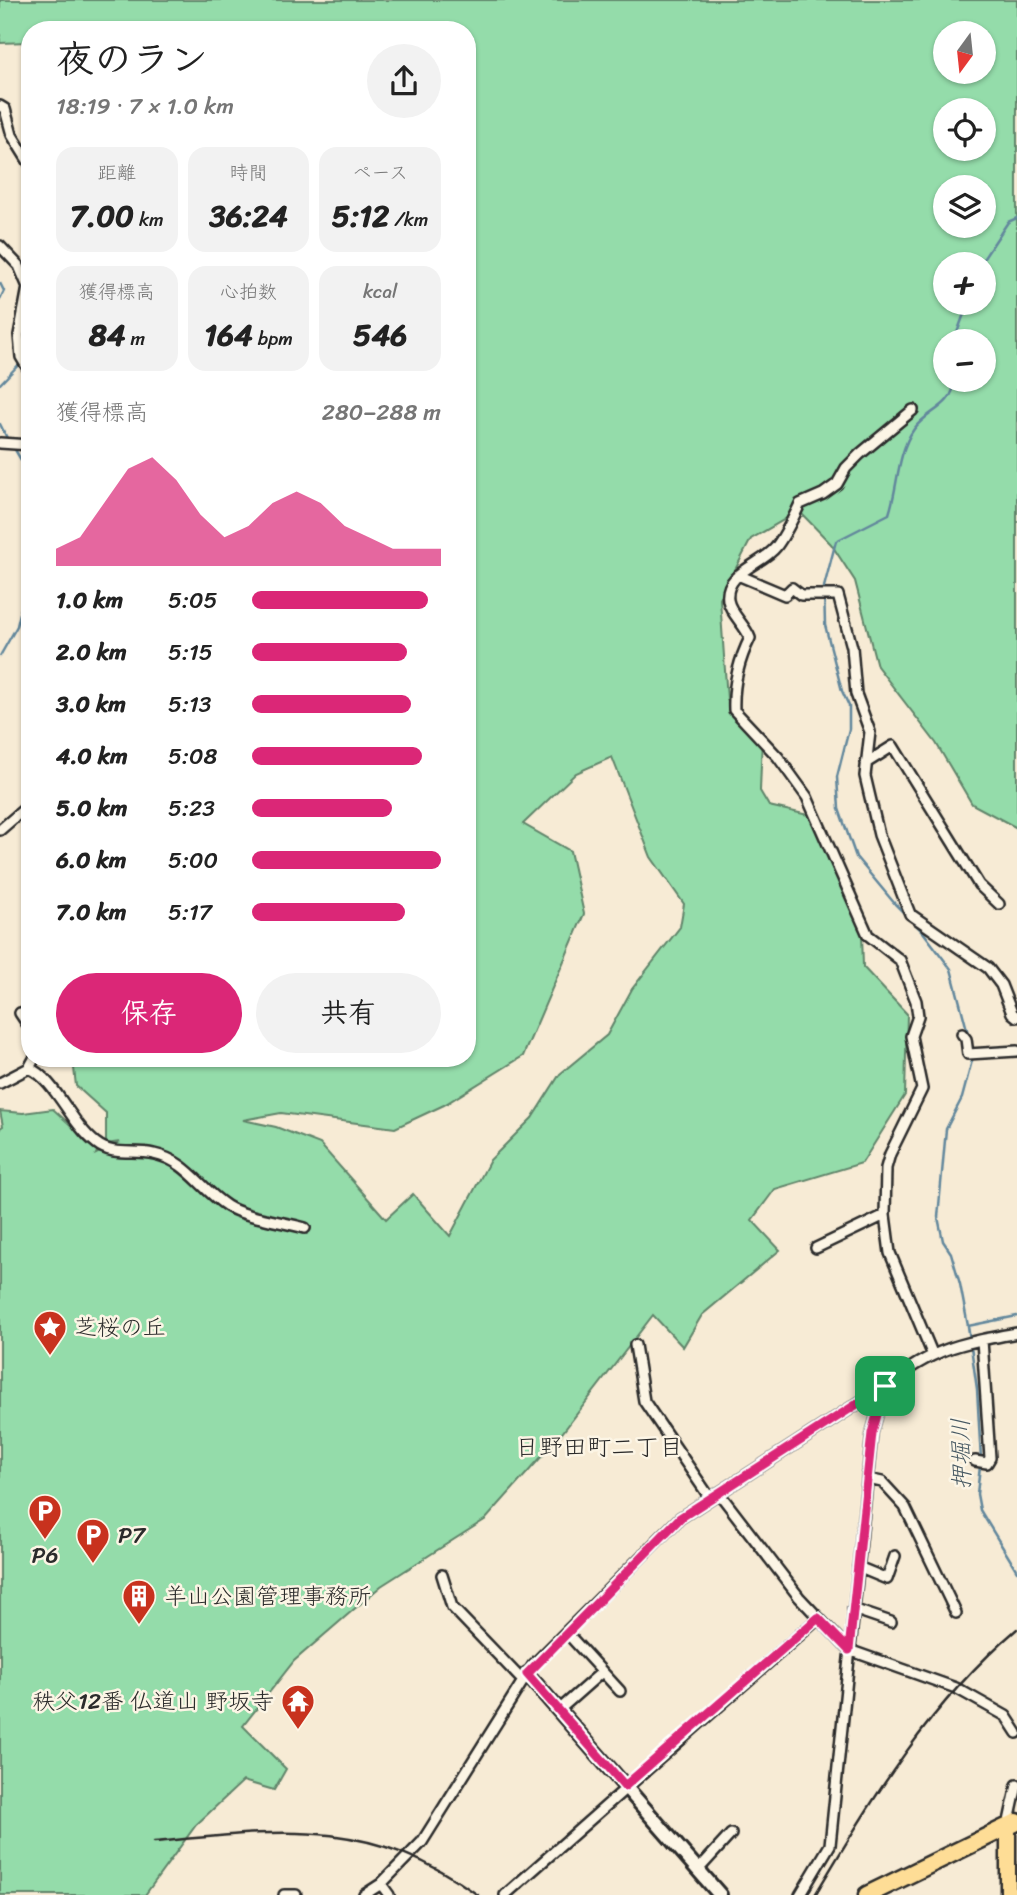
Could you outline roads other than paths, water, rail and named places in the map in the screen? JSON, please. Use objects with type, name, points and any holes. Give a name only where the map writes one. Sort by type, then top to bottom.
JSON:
[{"type":"highway","points":[[867,1895],[1014,1824]]},
{"type":"main road","points":[[1008,1895],[1014,1824]]},
{"type":"street","points":[[0,106],[5,110],[7,125],[21,149]]},
{"type":"street","points":[[0,134],[7,125]]},
{"type":"street","points":[[0,246],[21,271]]},
{"type":"street","points":[[21,324],[21,357]]},
{"type":"street","points":[[913,410],[860,454],[846,468],[837,484],[823,495],[800,504],[776,547],[764,560],[738,575],[729,587],[728,599],[750,638],[743,653],[734,710],[778,757],[807,797],[868,935],[900,960],[916,1001],[918,1016],[911,1036],[922,1089],[890,1154],[886,1168],[885,1215],[890,1253],[932,1353]]},
{"type":"street","points":[[0,443],[21,444]]},
{"type":"street","points":[[738,575],[785,595],[792,588],[801,595],[838,595],[852,647],[856,694],[870,732],[864,776],[879,835],[910,914],[988,968],[1001,985],[1012,1013],[1017,1017]]},
{"type":"street","points":[[866,763],[893,746],[979,885],[999,904]]},
{"type":"street","points":[[0,830],[21,812]]},
{"type":"street","points":[[962,1034],[966,1039],[968,1054],[1017,1051]]},
{"type":"street","points":[[0,1083],[29,1068],[39,1073],[72,1119],[98,1145],[123,1153],[153,1153],[173,1161],[196,1176],[229,1208],[305,1227]]},
{"type":"street","points":[[816,1248],[885,1215]]},
{"type":"street","points":[[363,1895],[381,1884],[422,1842],[524,1677],[680,1518],[932,1353],[1017,1333]]},
{"type":"street","points":[[975,1461],[986,1462],[990,1458],[982,1340]]},
{"type":"street","points":[[635,1345],[644,1401],[715,1496],[799,1598],[849,1650],[956,1688],[1006,1716],[1017,1734]]},
{"type":"street","points":[[800,1895],[830,1845],[872,1433],[885,1386]]},
{"type":"street","points":[[868,1479],[882,1482],[905,1507],[956,1613]]},
{"type":"street","points":[[858,1567],[887,1579],[895,1556]]},
{"type":"street","points":[[442,1575],[452,1607],[559,1710],[720,1895]]},
{"type":"street","points":[[853,1609],[891,1622]]},
{"type":"street","points":[[505,1895],[818,1618]]},
{"type":"street","points":[[566,1632],[620,1691]]},
{"type":"street","points":[[559,1710],[602,1672]]},
{"type":"street","points":[[1014,1824],[1017,1785]]},
{"type":"street","points":[[698,1870],[731,1834]]},
{"type":"street","points":[[381,1884],[389,1895]]},
{"type":"street","points":[[284,1895],[296,1895]]},
{"type":"waterway","points":[[988,252],[1008,222],[1017,218]]},
{"type":"waterway","points":[[0,283],[4,291],[0,299]]},
{"type":"waterway","points":[[958,329],[964,315]]},
{"type":"waterway","points":[[0,384],[21,362]]},
{"type":"waterway","points":[[952,392],[945,403],[919,423],[908,438],[889,514],[836,541],[824,587],[825,625],[842,691],[849,706],[849,729],[837,777],[839,809],[856,857],[895,904],[923,932],[951,969],[970,1041]]},
{"type":"waterway","points":[[0,424],[8,440]]},
{"type":"waterway","points":[[14,448],[21,460]]},
{"type":"waterway","points":[[0,656],[17,626],[21,609]]},
{"type":"waterway","points":[[973,1057],[962,1098],[946,1129],[938,1217],[943,1241],[951,1253],[960,1284],[968,1326],[977,1389],[981,1460]]},
{"type":"waterway","points":[[968,1326],[1017,1316]]},
{"type":"waterway","name":"押堀川","points":[[980,1466],[977,1494],[980,1510],[1017,1571]]},
{"type":"railway","points":[[815,1895],[881,1788],[930,1720],[957,1688],[1017,1629]]},
{"type":"railway","points":[[154,1842],[284,1833],[323,1834],[361,1840],[399,1852],[438,1870],[478,1895]]},
{"type":"place","name":"芝桜の丘","points":[[50,1357]]},
{"type":"place","name":"P6","points":[[45,1541]]},
{"type":"place","name":"P7","points":[[93,1565]]},
{"type":"place","name":"羊山公園管理事務所","points":[[139,1626]]},
{"type":"place","name":"秩父12番 仏道山 野坂寺","points":[[298,1731]]},
{"type":"district","name":"日野田町二丁目","points":[[599,1447]]}]
